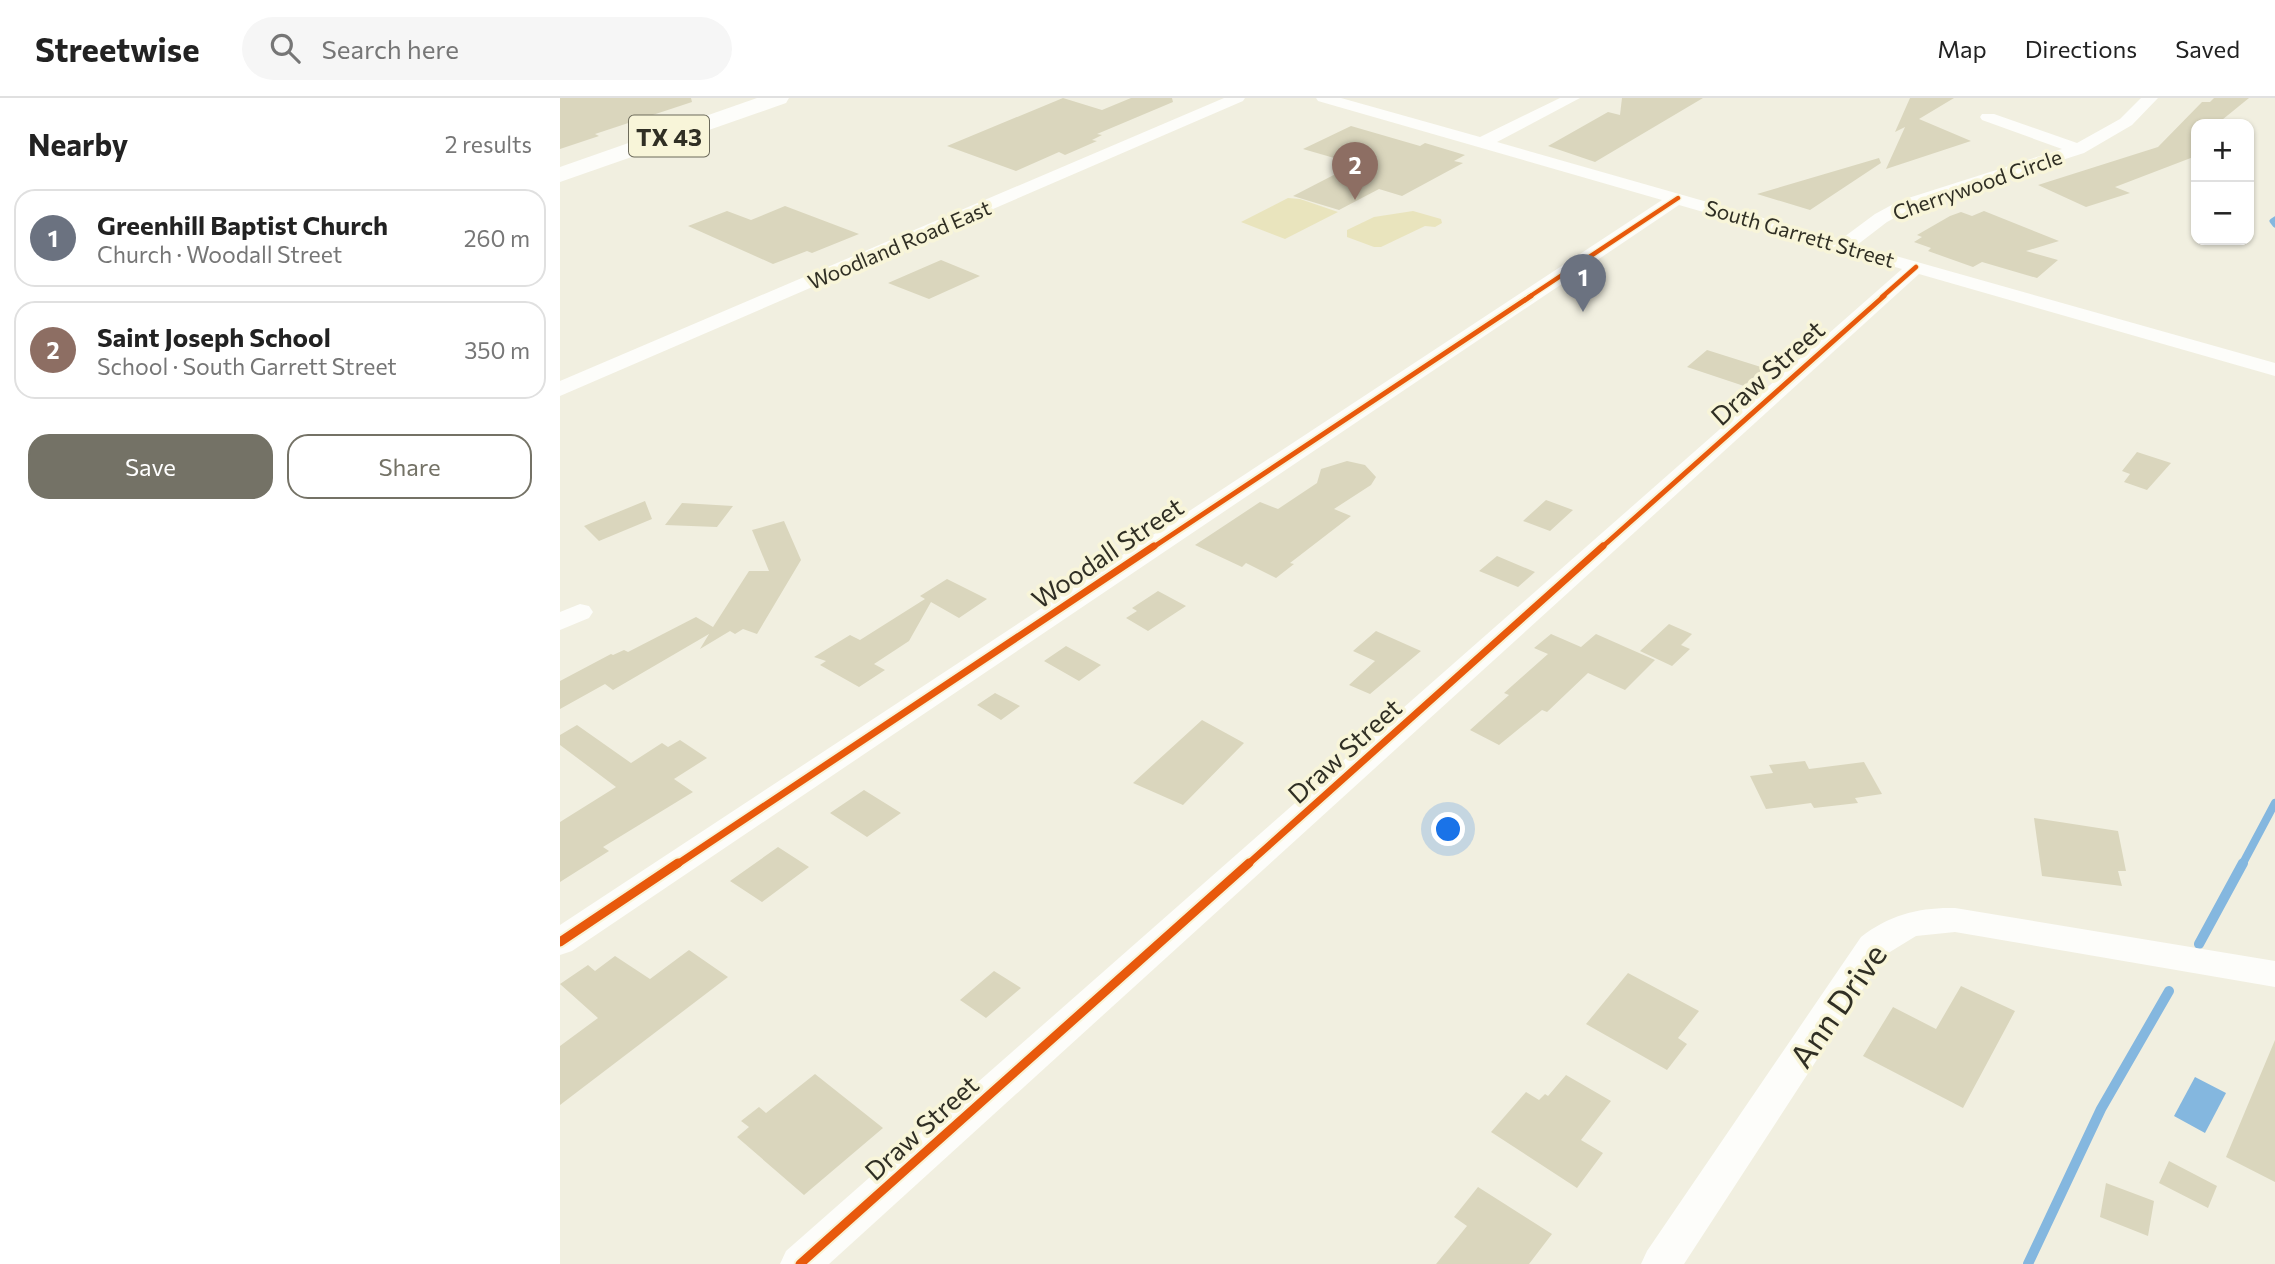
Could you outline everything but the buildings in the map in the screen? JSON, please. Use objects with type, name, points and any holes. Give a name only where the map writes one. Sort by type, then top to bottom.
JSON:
[{"type":"main road","name":"TX 43","points":[[560,175],[778,98]]},
{"type":"street","name":"Woodland Road East","points":[[560,389],[1237,98]]},
{"type":"street","name":"South Garrett Street","points":[[1324,98],[2275,369]]},
{"type":"street","points":[[1482,143],[1572,98]]},
{"type":"street","name":"Cherrywood Circle","points":[[1843,246],[1881,218],[1905,205],[2078,149],[2126,122],[2150,98]]},
{"type":"street","name":"Cherrywood Circle","points":[[1988,117],[2078,149]]},
{"type":"street","name":"Woodall Street","points":[[560,942],[1678,198]]},
{"type":"street","name":"Draw Street","points":[[800,1264],[1916,267]]},
{"type":"street","name":"Ann Drive","points":[[1661,1264],[1873,946],[1889,933],[1907,924],[1928,920],[1955,920],[2275,974]]},
{"type":"shaded area","points":[[1288,198],[1300,199],[1338,212],[1285,239],[1241,222]]},
{"type":"shaded area","points":[[1413,211],[1441,219],[1442,223],[1435,227],[1425,226],[1381,247],[1347,237],[1347,230],[1374,217]]},
{"type":"water","points":[[2195,1077],[2226,1093],[2205,1133],[2174,1116]]},
{"type":"waterway","points":[[2275,219],[2272,221],[2275,225]]},
{"type":"waterway","points":[[2242,865],[2275,803]]},
{"type":"waterway","points":[[2199,944],[2243,863]]},
{"type":"waterway","points":[[2028,1264],[2101,1109],[2169,991]]},
{"type":"cycle path","points":[[560,942],[1678,198]]},
{"type":"cycle path","points":[[800,1264],[1916,267]]},
{"type":"place","name":"Saint Joseph School","points":[[1355,200]]},
{"type":"place","name":"Greenhill Baptist Church","points":[[1583,312]]}]
